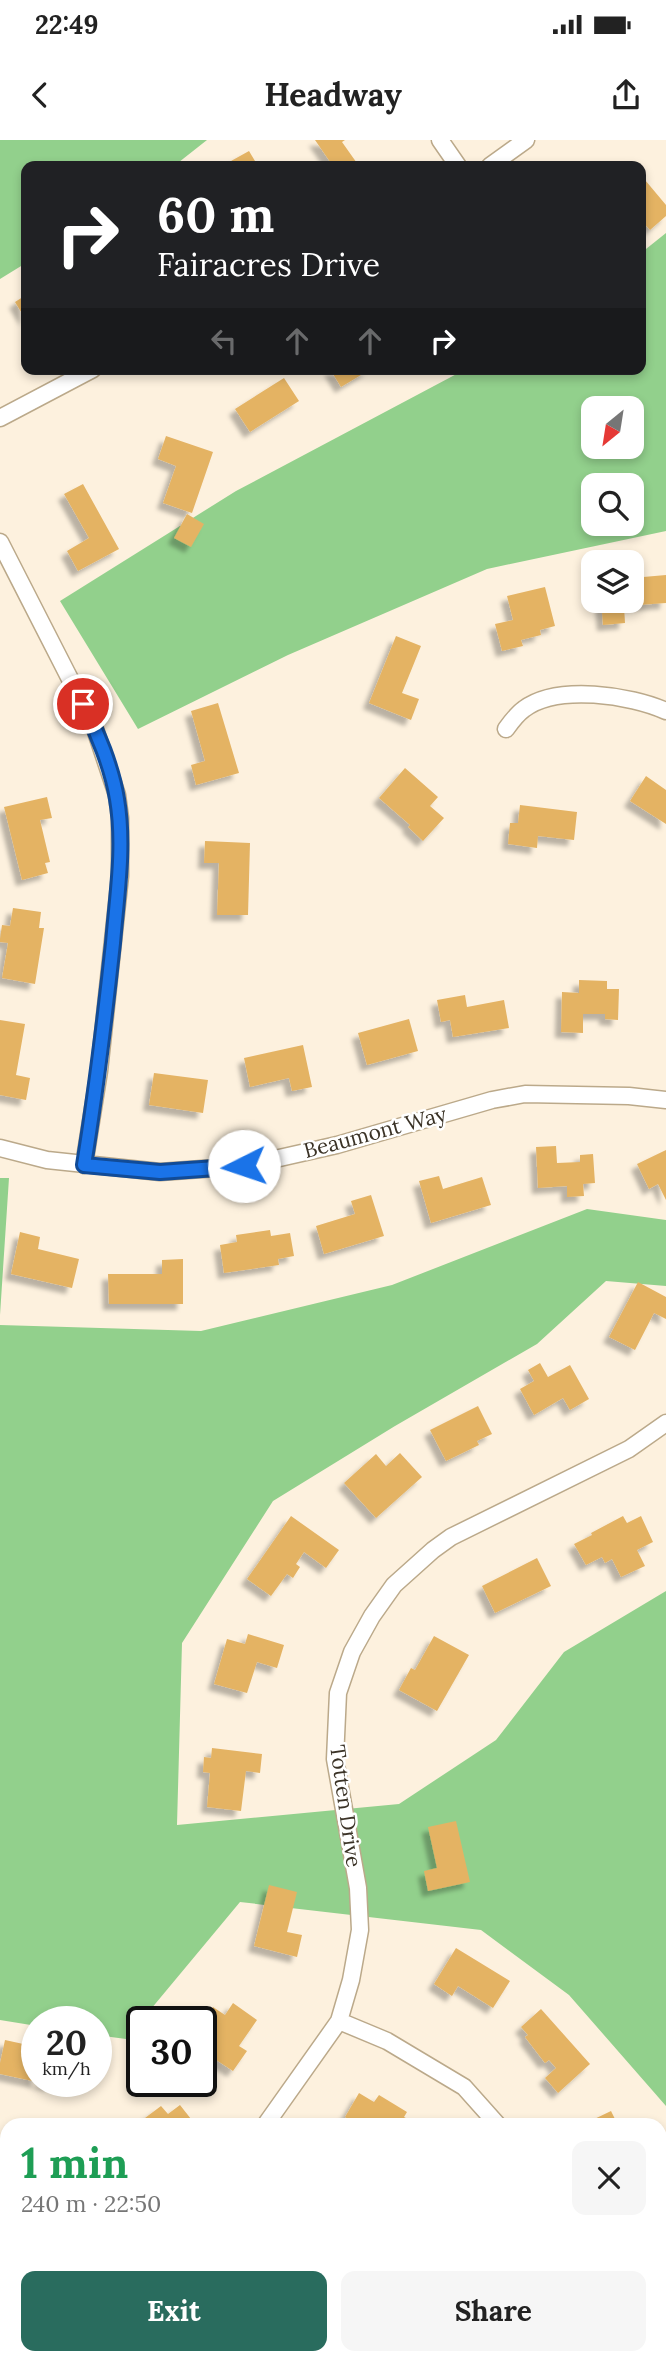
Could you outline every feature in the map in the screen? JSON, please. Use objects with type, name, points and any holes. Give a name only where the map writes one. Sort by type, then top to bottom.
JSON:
[{"type":"street","points":[[440,140],[455,161]]},
{"type":"street","points":[[497,161],[526,140]]},
{"type":"street","points":[[0,418],[82,375]]},
{"type":"street","points":[[0,542],[94,726],[117,795],[120,818],[120,876],[99,1071],[84,1165]]},
{"type":"street","points":[[506,729],[524,709],[542,700],[569,695],[633,701],[666,711]]},
{"type":"street","name":"Beaumont Way","points":[[0,1149],[47,1160],[160,1172],[244,1166],[337,1145],[492,1100],[525,1094],[629,1096],[666,1100]]},
{"type":"street","name":"Totten Drive","points":[[270,2118],[339,2021],[351,1980],[360,1930],[358,1888],[335,1745],[338,1693],[352,1652],[372,1616],[394,1585],[451,1537],[629,1449],[666,1423]]},
{"type":"street","points":[[339,2021],[387,2041],[464,2087],[492,2118]]},
{"type":"green space","points":[[0,140],[207,140],[180,161],[21,161],[21,266],[0,279]]},
{"type":"green space","points":[[666,233],[666,531],[644,536],[644,473],[581,473],[581,536],[642,536],[487,569],[288,655],[138,729],[60,601],[236,491],[455,375],[646,375],[646,249]]},
{"type":"green space","points":[[0,1178],[9,1178],[0,1315]]},
{"type":"green space","points":[[587,1209],[666,1220],[666,1286],[606,1281],[537,1344],[395,1426],[273,1501],[182,1643],[177,1825],[399,1804],[496,1740],[564,1652],[666,1591],[666,2106],[569,1995],[481,1930],[240,1902],[153,2006],[126,2006],[126,2039],[112,2037],[112,2006],[21,2006],[21,2023],[0,2020],[0,1325],[201,1331],[392,1285]]},
{"type":"building","points":[[315,140],[345,140],[342,142],[355,161],[330,161]]},
{"type":"building","points":[[249,151],[255,161],[231,161]]},
{"type":"building","points":[[646,181],[666,205],[666,216],[650,230],[646,226]]},
{"type":"building","points":[[21,298],[21,312],[15,302]]},
{"type":"building","points":[[334,375],[361,375],[341,387]]},
{"type":"building","points":[[284,378],[299,401],[250,432],[235,409]]},
{"type":"building","points":[[166,436],[213,452],[192,513],[163,503],[176,466],[158,459]]},
{"type":"building","points":[[83,484],[119,549],[78,571],[67,551],[89,538],[64,494]]},
{"type":"building","points":[[187,514],[204,524],[191,547],[174,538]]},
{"type":"building","points":[[666,575],[666,603],[644,605],[644,577]]},
{"type":"building","points":[[545,587],[555,626],[540,630],[541,635],[521,640],[523,646],[502,651],[495,624],[513,620],[507,596]]},
{"type":"building","points":[[602,613],[624,613],[625,623],[603,625]]},
{"type":"building","points":[[396,636],[421,646],[402,693],[419,699],[411,720],[369,703]]},
{"type":"building","points":[[218,703],[239,773],[196,785],[191,765],[205,761],[191,711]]},
{"type":"building","points":[[405,768],[438,797],[430,806],[444,818],[423,841],[408,827],[410,825],[379,798]]},
{"type":"building","points":[[646,776],[666,790],[666,824],[630,801]]},
{"type":"building","points":[[47,797],[52,818],[40,820],[50,862],[45,863],[48,873],[22,880],[4,807]]},
{"type":"building","points":[[520,805],[577,812],[574,840],[538,836],[537,848],[508,844],[510,823],[518,823]]},
{"type":"building","points":[[205,841],[250,843],[248,915],[217,915],[219,863],[204,863]]},
{"type":"building","points":[[13,908],[41,912],[39,928],[44,928],[35,984],[2,978],[8,943],[0,942],[2,925],[10,926]]},
{"type":"building","points":[[579,980],[607,981],[607,989],[619,989],[618,1020],[605,1019],[605,1014],[583,1014],[583,1033],[561,1032],[562,992],[579,993]]},
{"type":"building","points":[[465,995],[467,1007],[504,1000],[509,1028],[453,1037],[450,1020],[441,1022],[437,1000]]},
{"type":"building","points":[[409,1019],[418,1051],[367,1065],[358,1033]]},
{"type":"building","points":[[0,1020],[25,1024],[16,1075],[30,1078],[26,1100],[0,1095]]},
{"type":"building","points":[[303,1045],[312,1087],[292,1091],[289,1078],[250,1087],[244,1058]]},
{"type":"building","points":[[154,1073],[208,1080],[203,1113],[149,1105]]},
{"type":"building","points":[[556,1146],[557,1163],[580,1162],[580,1155],[593,1154],[595,1183],[583,1184],[584,1196],[567,1197],[567,1186],[538,1188],[536,1147]]},
{"type":"building","points":[[666,1150],[666,1200],[658,1184],[649,1189],[637,1164]]},
{"type":"building","points":[[439,1176],[443,1189],[482,1177],[491,1205],[431,1223],[419,1181]]},
{"type":"building","points":[[371,1195],[384,1236],[324,1254],[316,1226],[355,1214],[351,1201]]},
{"type":"building","points":[[270,1230],[271,1236],[290,1233],[294,1256],[278,1259],[279,1265],[224,1273],[220,1245],[237,1242],[236,1235]]},
{"type":"building","points":[[20,1232],[40,1237],[38,1249],[79,1259],[72,1288],[11,1274]]},
{"type":"building","points":[[183,1259],[183,1304],[109,1304],[108,1274],[162,1274],[162,1260]]},
{"type":"building","points":[[638,1282],[666,1297],[666,1319],[654,1313],[635,1350],[609,1337]]},
{"type":"building","points":[[540,1363],[548,1377],[570,1365],[589,1399],[570,1410],[563,1398],[534,1415],[520,1389],[534,1381],[528,1370]]},
{"type":"building","points":[[478,1406],[492,1434],[477,1441],[479,1445],[446,1461],[430,1430]]},
{"type":"building","points":[[400,1453],[422,1477],[376,1518],[344,1483],[376,1454],[386,1466]]},
{"type":"building","points":[[291,1516],[339,1550],[326,1568],[304,1552],[296,1564],[300,1567],[293,1578],[287,1574],[271,1596],[247,1579]]},
{"type":"building","points":[[623,1516],[627,1523],[641,1516],[653,1542],[637,1550],[645,1566],[621,1577],[612,1559],[605,1563],[602,1557],[586,1565],[574,1544]]},
{"type":"building","points":[[537,1558],[551,1586],[495,1613],[482,1586]]},
{"type":"building","points":[[248,1634],[284,1645],[277,1668],[257,1662],[247,1693],[214,1684],[227,1639],[245,1644]]},
{"type":"building","points":[[434,1636],[469,1655],[437,1711],[399,1690],[411,1668],[415,1670]]},
{"type":"building","points":[[212,1748],[262,1754],[260,1773],[246,1771],[241,1811],[207,1807],[210,1773],[203,1772],[204,1757],[211,1758]]},
{"type":"building","points":[[456,1821],[470,1882],[428,1891],[424,1871],[437,1868],[428,1827]]},
{"type":"building","points":[[269,1885],[297,1892],[287,1932],[302,1935],[297,1957],[254,1946]]},
{"type":"building","points":[[456,1948],[510,1981],[493,2008],[458,1986],[452,1996],[434,1984]]},
{"type":"building","points":[[233,2003],[257,2020],[239,2046],[247,2051],[233,2071],[217,2060],[217,2010],[225,2015]]},
{"type":"building","points":[[541,2009],[590,2064],[558,2093],[545,2078],[556,2068],[549,2060],[545,2063],[525,2037],[528,2035],[521,2027]]},
{"type":"building","points":[[5,2040],[21,2044],[21,2079],[0,2074]]},
{"type":"building","points":[[359,2093],[374,2102],[379,2095],[407,2112],[406,2118],[345,2117]]},
{"type":"building","points":[[180,2105],[190,2118],[145,2118],[161,2106],[168,2114]]},
{"type":"building","points":[[611,2111],[614,2118],[596,2118]]},
{"type":"route","points":[[83,704],[94,726],[117,795],[120,818],[120,876],[99,1071],[84,1165],[160,1172],[244,1166]]}]
